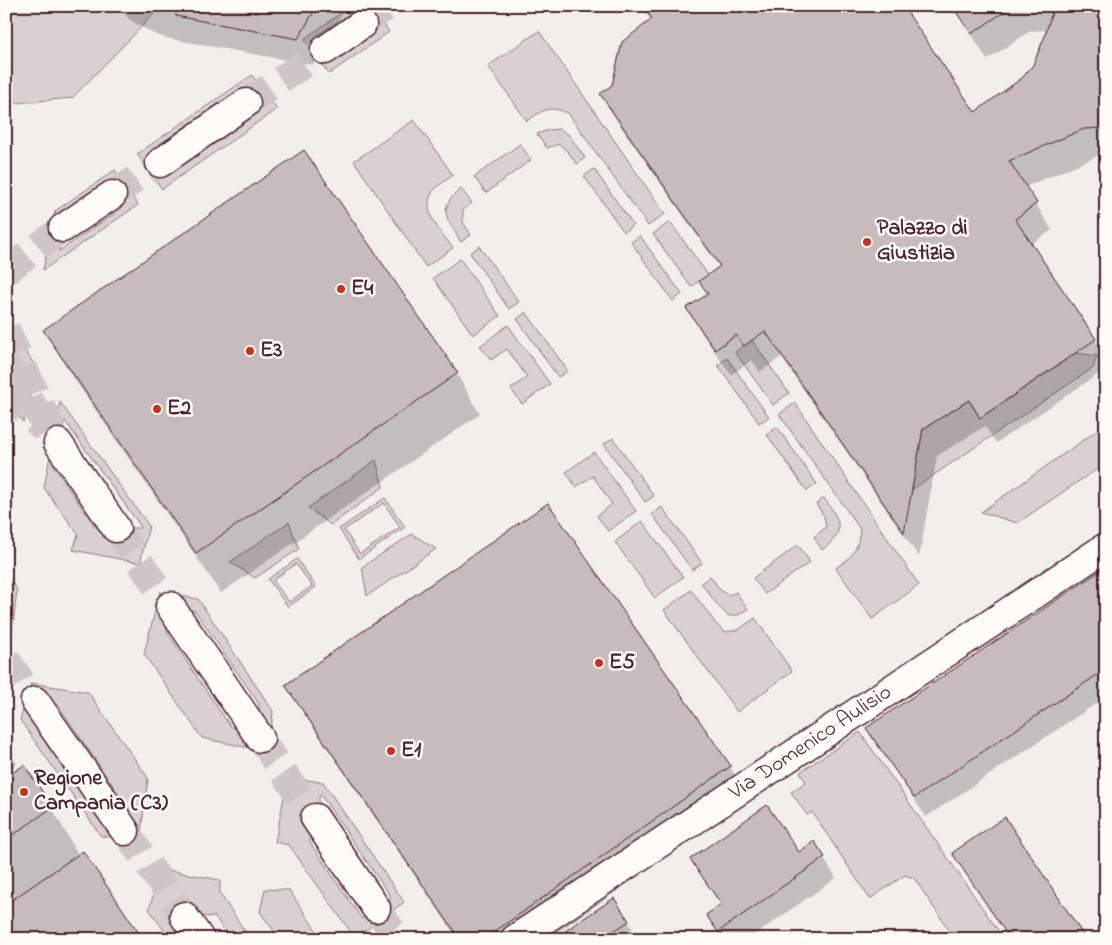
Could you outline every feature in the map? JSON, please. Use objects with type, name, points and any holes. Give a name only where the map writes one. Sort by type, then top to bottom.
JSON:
[{"type":"main road","points":[[325,50],[362,24]]},
{"type":"main road","points":[[160,163],[246,104]]},
{"type":"main road","points":[[63,228],[112,196]]},
{"type":"main road","points":[[58,443],[116,528]]},
{"type":"main road","name":"Via Domenico Aulisio","points":[[515,939],[1106,546]]},
{"type":"main road","points":[[170,606],[260,738]]},
{"type":"main road","points":[[35,701],[125,831]]},
{"type":"main road","points":[[315,818],[376,908]]},
{"type":"main road","points":[[184,916],[200,939]]},
{"type":"shaded area","points":[[6,6],[135,6],[158,10],[72,98],[6,104]]},
{"type":"shaded area","points":[[351,6],[371,6],[389,32],[329,74],[304,39]],"holes":[[[353,11],[370,36],[333,61],[316,36]]]},
{"type":"shaded area","points":[[539,31],[665,214],[648,226],[568,113],[551,109],[537,114],[527,121],[488,66]]},
{"type":"shaded area","points":[[252,75],[277,109],[162,189],[137,154]],"holes":[[[237,91],[254,116],[169,175],[151,150]]]},
{"type":"shaded area","points":[[414,120],[453,175],[434,190],[429,200],[429,208],[434,222],[453,248],[426,267],[354,161]]},
{"type":"shaded area","points":[[560,129],[569,135],[585,158],[577,164],[559,144],[547,148],[537,134]]},
{"type":"shaded area","points":[[520,144],[531,160],[486,193],[474,177]]},
{"type":"shaded area","points":[[594,169],[633,225],[624,232],[584,176]]},
{"type":"shaded area","points":[[115,170],[138,205],[43,270],[55,211]],"holes":[[[104,183],[121,209],[59,251],[65,209]]]},
{"type":"shaded area","points":[[461,189],[472,203],[463,210],[463,222],[471,235],[461,242],[448,220],[446,208],[448,202]]},
{"type":"shaded area","points":[[670,222],[708,275],[691,287],[653,234]]},
{"type":"shaded area","points":[[640,236],[682,294],[673,301],[631,242]]},
{"type":"shaded area","points":[[479,246],[519,302],[509,309],[470,253]]},
{"type":"shaded area","points":[[460,259],[500,316],[473,335],[433,278]]},
{"type":"shaded area","points":[[6,291],[10,297],[8,325],[38,370],[23,422],[6,399]]},
{"type":"shaded area","points":[[526,312],[568,371],[558,377],[517,319]]},
{"type":"shaded area","points":[[508,325],[550,384],[522,404],[511,389],[527,377],[507,349],[491,360],[480,346]]},
{"type":"shaded area","points":[[752,340],[789,393],[773,405],[735,352]]},
{"type":"shaded area","points":[[1076,353],[1097,356],[1093,368],[910,491],[923,429],[969,400],[980,418]]},
{"type":"shaded area","points":[[727,358],[769,417],[759,423],[718,365]]},
{"type":"shaded area","points":[[60,402],[149,526],[140,563],[73,550],[78,534],[44,488]],"holes":[[[65,421],[141,527],[96,528],[54,467],[58,443]]]},
{"type":"shaded area","points":[[795,403],[919,585],[872,619],[836,568],[854,552],[860,529],[779,414]]},
{"type":"shaded area","points":[[1106,424],[1106,463],[1017,523],[981,512]]},
{"type":"shaded area","points":[[777,427],[817,484],[807,491],[767,435]]},
{"type":"shaded area","points":[[613,438],[654,496],[645,502],[604,444]]},
{"type":"shaded area","points":[[594,452],[636,511],[608,531],[597,516],[612,504],[593,476],[576,487],[566,472]]},
{"type":"shaded area","points":[[376,460],[383,487],[331,525],[308,508]]},
{"type":"shaded area","points":[[385,498],[405,527],[359,559],[339,529]],"holes":[[[384,503],[400,527],[360,554],[344,530]]]},
{"type":"shaded area","points":[[824,498],[837,519],[838,531],[830,544],[822,550],[814,537],[826,527],[824,516],[816,504]]},
{"type":"shaded area","points":[[662,507],[702,563],[692,570],[652,514]]},
{"type":"shaded area","points":[[642,521],[683,577],[655,598],[615,542]]},
{"type":"shaded area","points":[[289,522],[299,549],[255,578],[230,562]]},
{"type":"shaded area","points":[[412,534],[436,549],[367,596],[362,567]]},
{"type":"shaded area","points":[[798,545],[810,562],[765,594],[753,578]]},
{"type":"shaded area","points":[[297,559],[316,587],[288,607],[268,579]],"holes":[[[296,564],[312,586],[289,602],[273,580]]]},
{"type":"shaded area","points":[[6,573],[17,590],[10,652],[6,651]]},
{"type":"shaded area","points":[[710,576],[721,591],[730,595],[736,592],[748,609],[738,615],[728,616],[701,583]]},
{"type":"shaded area","points":[[691,590],[716,624],[725,632],[738,630],[755,618],[792,671],[737,712],[664,610]]},
{"type":"shaded area","points":[[160,592],[198,599],[273,711],[269,752],[202,738],[144,654]],"holes":[[[170,606],[195,611],[259,704],[260,738],[230,726],[167,632]]]},
{"type":"shaded area","points":[[31,683],[88,692],[148,778],[140,840],[101,836],[20,720]],"holes":[[[35,701],[58,705],[129,809],[125,831],[107,827],[31,719]]]},
{"type":"shaded area","points":[[860,732],[1004,939],[955,939],[914,878],[905,875],[870,899],[812,812],[807,815],[791,792],[806,782],[800,772]]},
{"type":"shaded area","points":[[288,778],[323,782],[404,902],[355,938],[289,845],[275,842]],"holes":[[[320,794],[391,897],[362,919],[309,841]]]},
{"type":"shaded area","points":[[162,869],[220,880],[220,894],[250,939],[230,939],[215,917],[170,915],[186,939],[170,939],[149,909]]},
{"type":"shaded area","points":[[265,889],[289,890],[322,939],[280,939],[260,912]]},
{"type":"building","points":[[176,6],[317,6],[298,39],[176,16]]},
{"type":"building","name":"Palazzo di Giustizia","points":[[643,6],[903,6],[975,112],[1022,78],[1033,65],[1054,6],[1106,6],[1106,128],[1084,129],[1009,161],[1037,203],[1015,219],[1096,339],[980,418],[969,400],[923,429],[904,533],[765,331],[744,346],[736,335],[715,350],[686,308],[708,294],[699,281],[720,266],[600,94],[612,85],[622,42],[652,19]]},
{"type":"building","points":[[952,6],[1013,6],[971,34]]},
{"type":"building","points":[[304,150],[458,373],[196,553],[43,330]]},
{"type":"building","points":[[548,503],[731,766],[484,939],[460,939],[285,685]]},
{"type":"building","points":[[1106,567],[1106,669],[914,798],[866,728]]},
{"type":"building","name":"Regione Campania (C3)","points":[[24,765],[53,807],[6,840],[6,777]]},
{"type":"building","points":[[767,805],[799,852],[814,841],[825,857],[718,932],[706,915],[721,904],[690,859]]},
{"type":"building","points":[[1005,817],[1086,939],[1010,939],[952,853]]},
{"type":"building","points":[[83,851],[143,939],[6,939],[6,904]]},
{"type":"building","points":[[614,898],[629,921],[602,939],[553,939]]},
{"type":"tunnel","points":[[362,24],[388,6]]},
{"type":"tunnel","points":[[246,103],[325,50]]},
{"type":"tunnel","points":[[112,195],[160,163]]},
{"type":"tunnel","points":[[6,273],[63,228]]},
{"type":"tunnel","points":[[6,329],[58,443]]},
{"type":"tunnel","points":[[6,365],[58,443]]},
{"type":"tunnel","points":[[6,391],[45,430]]},
{"type":"tunnel","points":[[116,528],[170,606]]},
{"type":"tunnel","points":[[6,659],[35,701]]},
{"type":"tunnel","points":[[260,738],[315,818]]},
{"type":"tunnel","points":[[125,831],[184,916]]},
{"type":"tunnel","points":[[376,908],[398,939]]},
{"type":"place","name":"Palazzo di Giustizia","points":[[867,242]]},
{"type":"place","name":"E4","points":[[341,289]]},
{"type":"place","name":"E3","points":[[250,351]]},
{"type":"place","name":"E2","points":[[157,409]]},
{"type":"place","name":"E5","points":[[599,663]]},
{"type":"place","name":"E1","points":[[391,751]]},
{"type":"place","name":"Regione Campania (C3)","points":[[24,792]]}]
